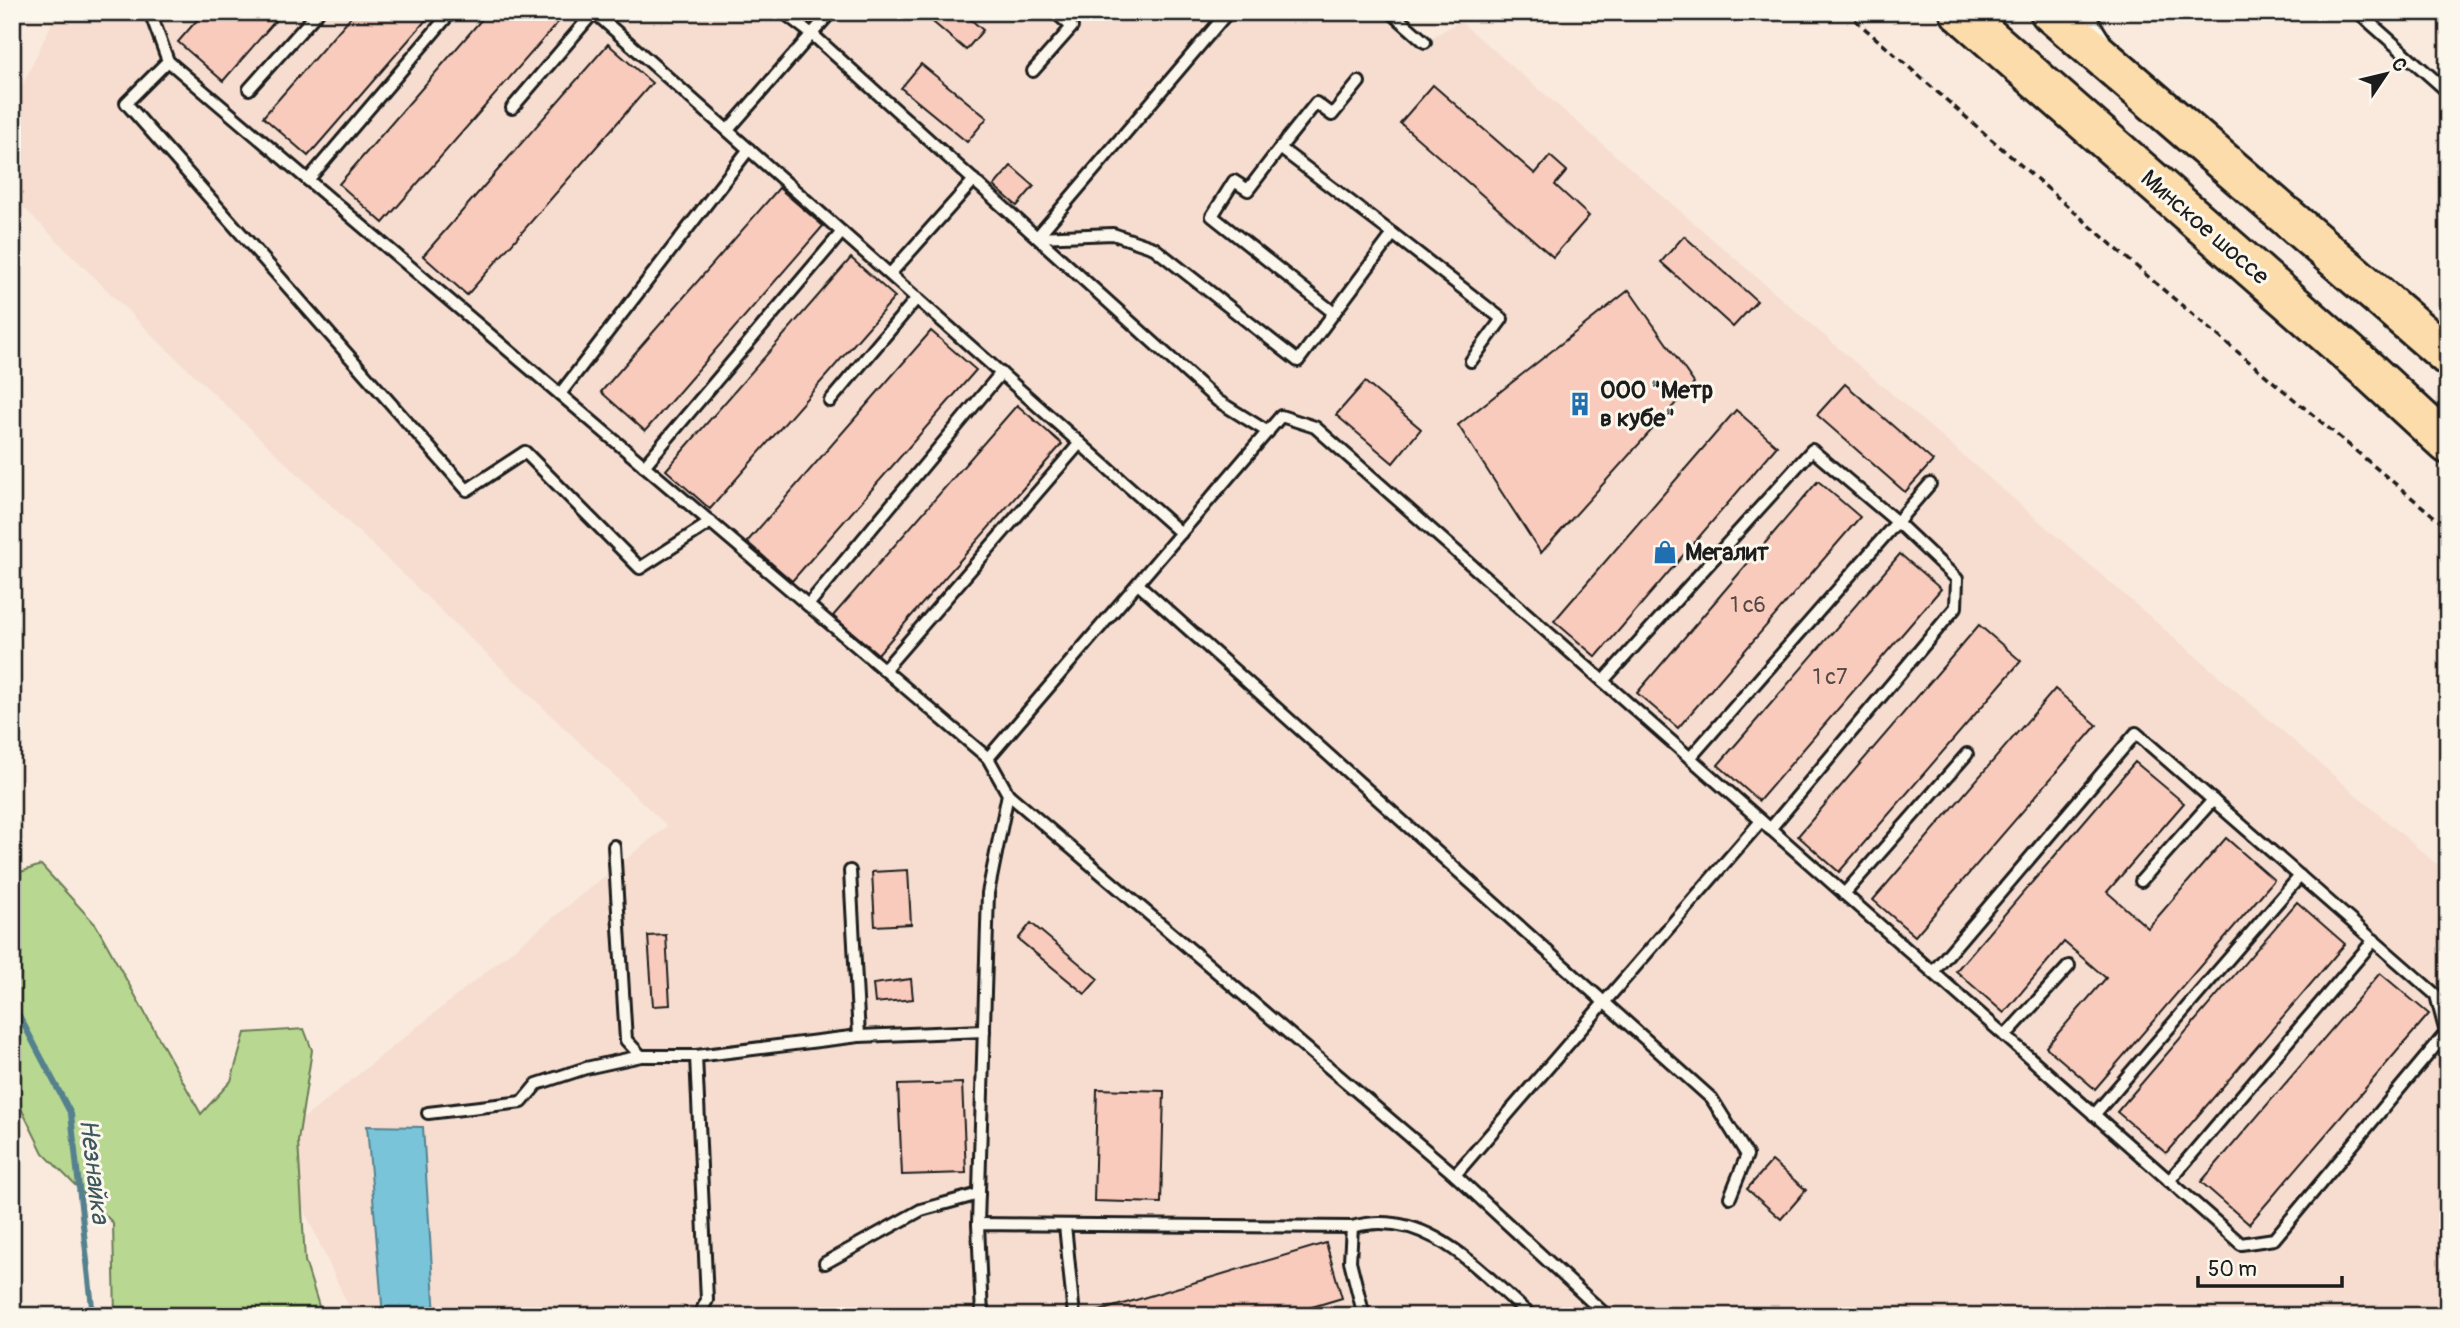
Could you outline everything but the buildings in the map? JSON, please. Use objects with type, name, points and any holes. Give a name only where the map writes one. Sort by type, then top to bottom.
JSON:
[{"type":"highway","name":"Минское шоссе","points":[[1960,12],[2369,371],[2448,444]]},
{"type":"highway","points":[[2050,12],[2298,223],[2448,356]]},
{"type":"lane","points":[[249,89],[318,12]]},
{"type":"lane","points":[[309,180],[451,12]]},
{"type":"lane","points":[[512,108],[594,12],[1181,533]]},
{"type":"lane","points":[[783,12],[813,35],[1218,401],[1268,432]]},
{"type":"lane","points":[[727,130],[831,12]]},
{"type":"lane","points":[[1033,71],[1072,27],[1055,12]]},
{"type":"lane","points":[[1037,237],[1228,12]]},
{"type":"lane","points":[[1391,12],[1425,42]]},
{"type":"lane","points":[[2087,12],[2137,88]]},
{"type":"lane","points":[[2358,12],[2448,92]]},
{"type":"lane","points":[[152,13],[168,61],[988,758],[1008,794],[1455,1175],[1607,1316]]},
{"type":"lane","points":[[168,61],[126,103],[467,490],[525,452],[640,568],[711,522]]},
{"type":"lane","points":[[1334,313],[1212,216],[1234,181],[1248,190],[1316,103],[1332,115],[1359,82]]},
{"type":"lane","points":[[1280,148],[1502,319],[1471,361]]},
{"type":"lane","points":[[560,394],[749,149]]},
{"type":"lane","points":[[890,274],[974,180]]},
{"type":"lane","points":[[645,466],[842,232]]},
{"type":"lane","points":[[1037,237],[1113,234],[1154,248],[1298,361],[1393,234]]},
{"type":"lane","points":[[830,401],[917,298]]},
{"type":"lane","points":[[808,605],[1001,373]]},
{"type":"lane","points":[[988,758],[1281,416],[1315,427],[2241,1244],[2274,1239],[2446,1032],[2436,995],[2136,733],[1933,972]]},
{"type":"lane","points":[[884,670],[1080,443]]},
{"type":"lane","points":[[1455,1175],[1956,607],[1957,579],[1812,450],[1602,681]]},
{"type":"lane","points":[[1690,758],[1930,484]]},
{"type":"lane","points":[[1138,584],[1712,1099],[1747,1155],[1730,1197]]},
{"type":"lane","points":[[1843,894],[1967,754]]},
{"type":"lane","points":[[982,1316],[978,1224],[988,893],[1008,794]]},
{"type":"lane","points":[[2141,881],[2213,800]]},
{"type":"lane","points":[[614,846],[626,1040],[641,1056]]},
{"type":"lane","points":[[850,871],[859,1036]]},
{"type":"lane","points":[[2094,1115],[2300,876]]},
{"type":"lane","points":[[2169,1181],[2374,940]]},
{"type":"lane","points":[[2005,1036],[2069,966]]},
{"type":"lane","points":[[428,1113],[522,1102],[537,1084],[586,1068],[641,1056],[696,1056],[859,1036],[984,1031]]},
{"type":"lane","points":[[696,1056],[707,1300],[699,1316]]},
{"type":"lane","points":[[825,1263],[921,1210],[979,1194]]},
{"type":"lane","points":[[978,1224],[1352,1227],[1376,1220],[1423,1229],[1461,1254],[1531,1316]]},
{"type":"lane","points":[[1065,1225],[1074,1316]]},
{"type":"lane","points":[[1352,1227],[1350,1261],[1364,1316]]},
{"type":"path","points":[[1846,12],[2160,288],[2448,528]]},
{"type":"shaded area","points":[[57,12],[1380,12],[1419,45],[1460,21],[2448,874],[2448,1316],[353,1316],[273,1143],[667,826],[153,336],[12,196],[12,107]]},
{"type":"green space","points":[[41,865],[96,925],[201,1114],[231,1081],[245,1033],[304,1029],[312,1050],[298,1141],[305,1261],[322,1316],[115,1316],[113,1223],[43,1153],[12,1090],[12,875]]},
{"type":"water","points":[[367,1126],[423,1127],[435,1316],[383,1316]]},
{"type":"waterway","name":"Незнайка","points":[[12,1002],[71,1114],[93,1316]]},
{"type":"place","name":"ООО \"Метр в кубе\"","points":[[1580,404]]},
{"type":"place","name":"Мегалит","points":[[1665,552]]}]
